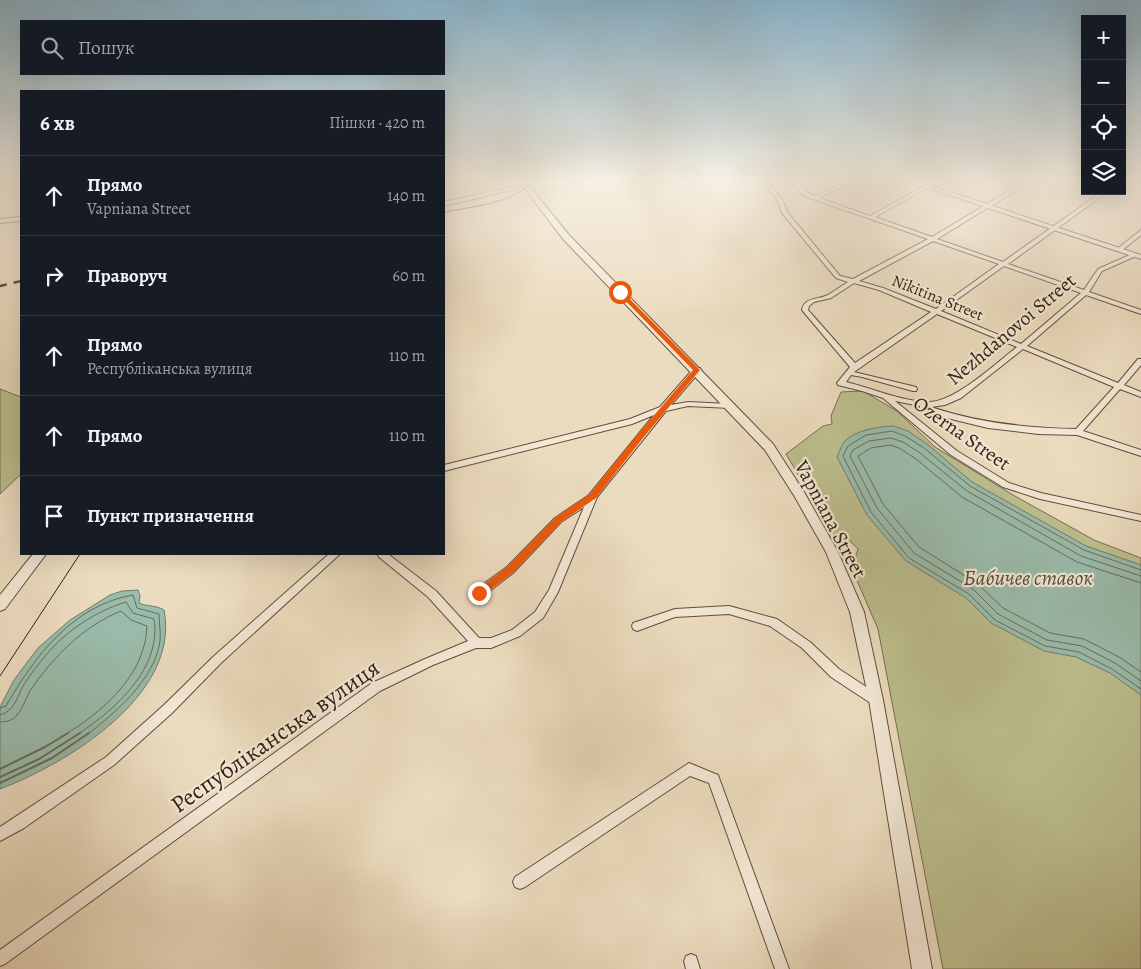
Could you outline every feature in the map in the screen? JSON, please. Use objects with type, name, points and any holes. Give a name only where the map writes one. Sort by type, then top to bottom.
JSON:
[{"type":"street","name":"Vapniana Street","points":[[557,225],[769,447],[800,495],[832,552],[857,612],[876,700],[922,969]]},
{"type":"street","name":"Nikitina Street","points":[[795,225],[840,278],[881,288],[1141,395]]},
{"type":"street","points":[[892,225],[1141,312]]},
{"type":"street","points":[[913,389],[852,370],[805,310],[805,307],[808,302],[829,297],[956,225]]},
{"type":"street","points":[[1047,225],[1138,256]]},
{"type":"street","points":[[852,370],[1060,225]]},
{"type":"street","points":[[1119,250],[1141,232]]},
{"type":"street","name":"Nezhdanovoi Street","points":[[852,370],[841,383],[914,403],[928,405],[942,403],[958,396],[1085,293],[1100,270],[1138,256]]},
{"type":"street","points":[[1078,432],[1141,361]]},
{"type":"street","points":[[663,409],[697,370]]},
{"type":"street","name":"Ozerna Street","points":[[884,396],[954,453],[1006,485],[1040,496],[1141,518]]},
{"type":"street","points":[[914,403],[950,416],[988,425],[1078,432],[1141,453]]},
{"type":"street","points":[[445,468],[632,421],[663,409],[688,404],[730,406]]},
{"type":"street","name":"Республіканська вулиця","points":[[0,959],[376,687],[429,662],[476,643],[491,644],[516,633],[539,615],[553,592],[593,496],[663,409]]},
{"type":"street","points":[[479,593],[510,570],[558,520],[593,496]]},
{"type":"street","points":[[0,605],[39,555]]},
{"type":"street","points":[[0,834],[20,823],[110,761],[168,709],[217,660],[334,555]]},
{"type":"street","points":[[383,555],[432,594],[476,643]]},
{"type":"street","points":[[637,626],[675,613],[729,610],[773,622],[806,646],[835,673],[876,700]]},
{"type":"street","points":[[520,882],[689,769],[714,779],[782,969]]},
{"type":"shaded area","points":[[0,389],[20,397],[20,475],[0,494]]},
{"type":"shaded area","points":[[863,391],[897,411],[935,447],[1013,495],[1094,540],[1141,558],[1141,969],[943,969],[878,629],[852,569],[858,549],[851,542],[836,538],[786,454],[823,426],[832,424],[831,416],[841,392]]},
{"type":"water","name":"Бабичев ставок","points":[[893,426],[908,431],[927,444],[972,482],[1086,546],[1141,565],[1141,695],[1110,673],[1076,657],[1044,651],[991,623],[966,598],[906,561],[867,515],[837,457],[844,442],[854,435],[873,428]]},
{"type":"water","points":[[138,590],[140,596],[139,603],[164,610],[165,641],[155,670],[137,697],[113,722],[85,744],[27,778],[0,789],[0,707],[14,680],[38,648],[70,620],[110,595],[122,591]]},
{"type":"tram line","points":[[0,676],[79,555]]},
{"type":"railway","points":[[0,286],[20,281]]},
{"type":"route","points":[[479,593],[510,570],[558,520],[593,496],[697,370],[620,292]]}]
